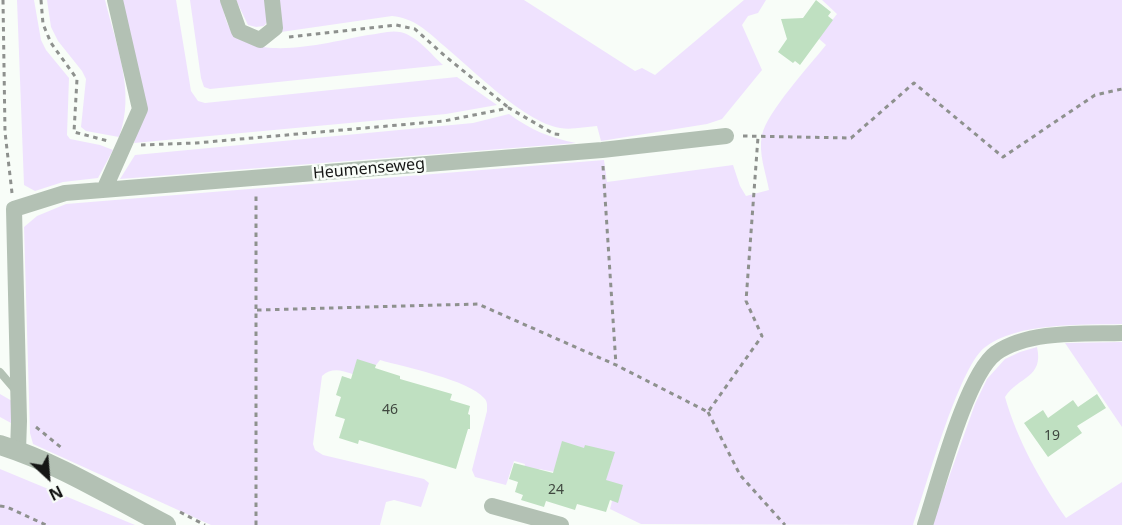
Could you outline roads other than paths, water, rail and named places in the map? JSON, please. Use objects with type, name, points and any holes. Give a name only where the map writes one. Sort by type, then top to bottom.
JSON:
[{"type":"street","points":[[104,190],[140,109],[115,0]]},
{"type":"street","points":[[228,0],[239,31],[260,40],[275,28],[273,0]]},
{"type":"street","name":"Heumenseweg","points":[[19,394],[14,209],[65,193],[602,150],[726,136]]},
{"type":"street","points":[[925,525],[964,406],[976,377],[987,361],[997,352],[1029,340],[1058,335],[1122,333]]},
{"type":"street","points":[[19,394],[9,448],[166,525]]},
{"type":"street","points":[[492,506],[561,525]]},
{"type":"lane","points":[[0,372],[19,394]]}]
